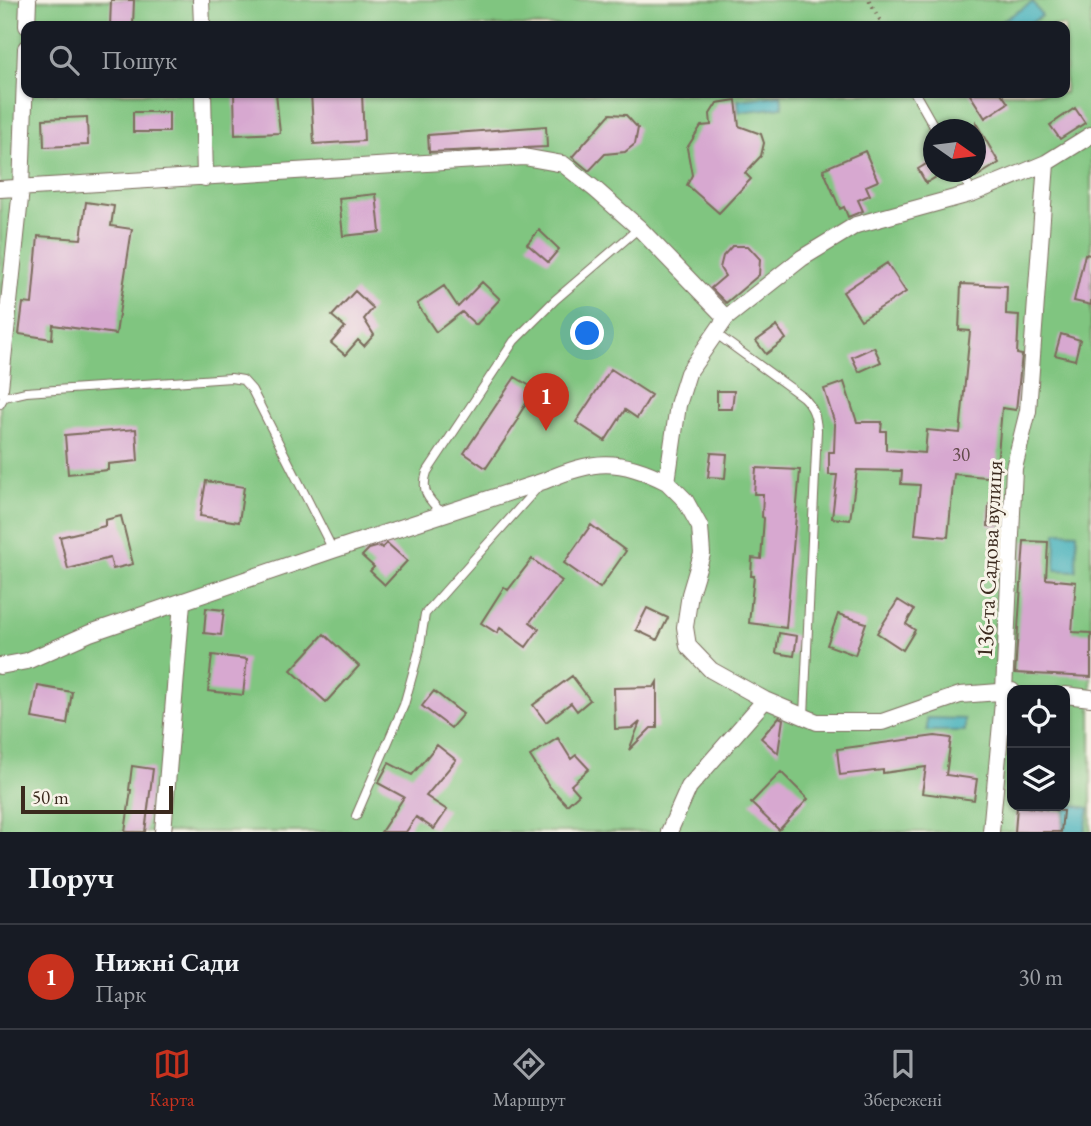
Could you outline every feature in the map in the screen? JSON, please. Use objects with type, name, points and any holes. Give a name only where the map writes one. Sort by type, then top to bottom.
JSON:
[{"type":"street","points":[[27,21],[28,0]]},
{"type":"street","points":[[201,0],[202,21]]},
{"type":"street","points":[[0,388],[21,190],[24,98]]},
{"type":"street","points":[[203,98],[205,178]]},
{"type":"street","points":[[667,482],[678,405],[688,373],[726,318],[802,258],[856,225],[973,193],[1046,163],[1091,135]]},
{"type":"street","points":[[0,189],[21,190],[524,157],[563,164],[639,228],[726,318]]},
{"type":"street","name":"136-та Садова вулиця","points":[[1008,685],[1014,468],[1028,411],[1046,163]]},
{"type":"street","points":[[0,666],[27,662],[90,634],[544,481],[575,468],[610,464],[639,468],[667,482],[685,500],[700,527],[702,554],[690,594],[685,628],[688,646],[711,670],[765,700],[817,722],[882,722],[960,695],[1007,691]]},
{"type":"street","points":[[163,832],[182,603]]},
{"type":"street","points":[[1070,696],[1091,698]]},
{"type":"street","name":"136-та Садова вулиця","points":[[991,832],[1007,699]]},
{"type":"street","points":[[669,832],[689,787],[765,700]]},
{"type":"lane","points":[[918,98],[930,119]]},
{"type":"lane","points":[[966,182],[973,193]]},
{"type":"lane","points":[[444,514],[424,493],[423,483],[427,472],[514,341],[555,300],[639,228]]},
{"type":"lane","points":[[715,333],[803,397],[812,406],[816,417],[804,716]]},
{"type":"lane","points":[[0,404],[4,397],[26,392],[231,378],[243,380],[252,390],[333,550]]},
{"type":"lane","points":[[356,816],[404,705],[419,651],[425,614],[544,481]]},
{"type":"path","points":[[869,0],[880,21]]},
{"type":"green space","points":[[0,0],[1091,0],[1091,832],[0,832]]},
{"type":"water","points":[[1033,2],[1042,16],[1034,21],[1002,21]]},
{"type":"water","points":[[782,98],[783,107],[739,112],[738,100]]},
{"type":"water","points":[[1056,532],[1077,533],[1076,571],[1055,570]]},
{"type":"water","points":[[927,718],[965,719],[965,731],[927,731]]},
{"type":"water","points":[[1070,805],[1089,808],[1085,832],[1062,832],[1065,811],[1070,811]]},
{"type":"building","points":[[111,0],[134,0],[133,21],[110,21]]},
{"type":"building","points":[[234,98],[276,98],[280,133],[235,135]]},
{"type":"building","points":[[311,98],[362,98],[364,141],[314,144]]},
{"type":"building","points":[[972,98],[1004,98],[1008,103],[985,118]]},
{"type":"building","points":[[736,100],[739,126],[761,134],[764,143],[761,156],[745,173],[751,179],[719,213],[687,185],[692,175],[687,148],[701,126],[711,125],[710,114],[717,103]]},
{"type":"building","points":[[1075,108],[1085,123],[1060,139],[1050,125]]},
{"type":"building","points":[[133,112],[169,112],[169,132],[133,132]]},
{"type":"building","points":[[610,114],[626,115],[638,128],[635,144],[625,152],[605,154],[589,171],[572,157]]},
{"type":"building","points":[[87,117],[88,145],[44,147],[43,119]]},
{"type":"building","points":[[546,126],[547,147],[429,152],[428,135]]},
{"type":"building","points":[[986,140],[999,163],[986,171]]},
{"type":"building","points":[[865,151],[878,181],[866,186],[870,195],[858,200],[863,211],[848,217],[844,207],[840,209],[823,169]]},
{"type":"building","points":[[376,194],[380,232],[343,236],[339,198]]},
{"type":"building","points":[[86,202],[114,206],[111,226],[132,229],[116,334],[53,325],[52,339],[19,334],[23,303],[32,304],[38,236],[81,239]]},
{"type":"building","points":[[539,230],[559,249],[548,262],[527,244]]},
{"type":"building","points":[[732,246],[748,246],[760,259],[759,275],[726,303],[711,288],[725,276],[720,268],[723,256]]},
{"type":"building","points":[[1085,254],[1091,255],[1091,305],[1074,301]]},
{"type":"building","points":[[887,263],[906,292],[861,320],[843,292]]},
{"type":"building","points":[[482,282],[500,299],[476,325],[462,312],[436,332],[417,304],[444,286],[458,307]]},
{"type":"building","points":[[961,284],[1007,286],[1006,314],[1019,315],[1017,354],[1022,355],[1016,410],[1002,408],[996,478],[954,474],[948,537],[915,534],[920,485],[901,484],[902,471],[857,470],[850,520],[832,518],[837,475],[829,475],[829,452],[834,452],[835,424],[824,389],[844,382],[857,422],[882,422],[881,431],[886,431],[886,450],[925,453],[927,430],[960,433],[970,331],[959,330]]},
{"type":"building","points":[[355,291],[373,308],[364,319],[374,335],[364,346],[358,340],[345,355],[331,343],[345,327],[332,316]]},
{"type":"building","points":[[777,326],[786,339],[766,354],[756,341]]},
{"type":"building","points":[[1061,334],[1080,340],[1075,360],[1055,355]]},
{"type":"building","points":[[874,347],[881,362],[859,372],[852,357]]},
{"type":"building","points":[[611,369],[651,395],[637,418],[625,410],[605,441],[576,422]]},
{"type":"building","points":[[515,377],[535,389],[517,418],[519,419],[486,468],[464,453]]},
{"type":"building","points":[[717,391],[734,391],[732,409],[717,409]]},
{"type":"building","points":[[136,429],[138,461],[108,464],[108,470],[68,474],[65,435]]},
{"type":"building","points":[[711,453],[727,454],[725,478],[708,477]]},
{"type":"building","points":[[756,468],[800,470],[786,628],[749,623],[754,576],[751,576],[752,558],[761,559],[764,518],[763,494],[754,494]]},
{"type":"building","points":[[206,481],[244,487],[239,522],[200,516]]},
{"type":"building","points":[[989,504],[1002,504],[1001,527],[988,526]]},
{"type":"building","points":[[121,516],[133,564],[113,569],[110,558],[68,569],[60,537],[105,526],[105,520]]},
{"type":"building","points":[[591,525],[626,551],[600,588],[564,563]]},
{"type":"building","points":[[1024,541],[1048,542],[1046,579],[1076,582],[1072,632],[1091,633],[1091,677],[1015,673]]},
{"type":"building","points":[[387,543],[407,561],[385,585],[370,571],[374,567],[362,556],[369,549],[380,546],[382,548]]},
{"type":"building","points":[[532,559],[562,581],[530,622],[539,629],[526,647],[500,628],[497,633],[481,623],[504,587],[508,590]]},
{"type":"building","points":[[898,600],[914,610],[906,624],[915,630],[903,650],[877,633]]},
{"type":"building","points":[[206,608],[224,610],[221,635],[204,633]]},
{"type":"building","points":[[647,608],[668,618],[657,640],[636,630]]},
{"type":"building","points":[[838,614],[866,623],[855,655],[827,645]]},
{"type":"building","points":[[779,633],[797,636],[794,656],[776,653]]},
{"type":"building","points":[[324,634],[359,666],[326,702],[291,670]]},
{"type":"building","points":[[212,655],[247,659],[243,695],[208,691]]},
{"type":"building","points":[[572,676],[590,700],[577,711],[571,703],[546,722],[533,705]]},
{"type":"building","points":[[657,682],[657,728],[651,728],[629,750],[640,722],[633,728],[615,729],[614,688],[654,687]]},
{"type":"building","points":[[38,686],[72,692],[67,724],[32,718]]},
{"type":"building","points":[[434,691],[463,714],[451,728],[422,706]]},
{"type":"building","points":[[779,717],[783,719],[778,753],[761,738]]},
{"type":"building","points":[[935,736],[951,738],[946,775],[977,779],[974,800],[922,793],[926,767],[840,775],[837,749]]},
{"type":"building","points":[[558,738],[571,759],[576,755],[589,769],[571,785],[579,794],[567,805],[549,786],[530,756]]},
{"type":"building","points":[[437,745],[456,760],[426,796],[447,810],[434,829],[416,817],[406,832],[381,832],[404,797],[378,783],[389,763],[412,775]]},
{"type":"building","points":[[132,766],[153,769],[145,832],[125,832]]},
{"type":"building","points":[[781,772],[808,799],[779,830],[751,803]]},
{"type":"building","points":[[1017,811],[1063,811],[1061,832],[1015,832]]},
{"type":"place","name":"Нижні Сади","points":[[546,431]]}]
